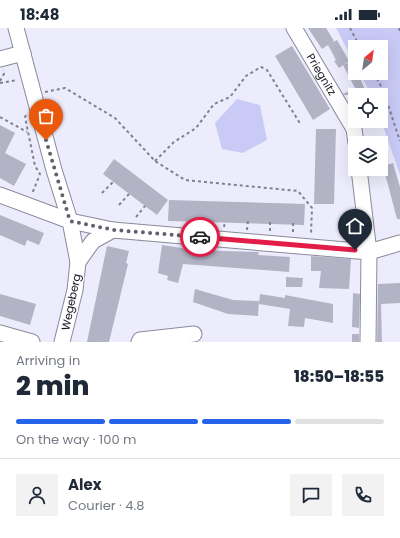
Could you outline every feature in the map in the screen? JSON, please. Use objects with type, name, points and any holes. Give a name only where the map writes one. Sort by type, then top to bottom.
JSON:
[{"type":"street","name":"Wegeberg","points":[[16,28],[70,221],[78,262],[75,290],[62,342]]},
{"type":"street","name":"Priegnitz","points":[[294,28],[354,129],[355,136]]},
{"type":"street","points":[[0,59],[23,53]]},
{"type":"street","points":[[360,176],[369,252],[368,342]]},
{"type":"street","points":[[0,195],[25,206],[70,221],[114,230],[369,252],[400,243]]},
{"type":"street","name":"Wegeberg","points":[[78,262],[93,241],[114,230]]},
{"type":"street","points":[[0,333],[32,342]]},
{"type":"street","points":[[139,342],[140,340],[194,334]]},
{"type":"path","points":[[350,28],[356,40]]},
{"type":"path","points":[[156,161],[174,142],[196,128],[214,104],[230,96],[246,76],[261,67],[267,70],[301,125]]},
{"type":"path","points":[[0,82],[19,80]]},
{"type":"path","points":[[378,80],[383,90],[400,142]]},
{"type":"path","points":[[34,95],[65,88],[115,118],[156,161],[184,180],[298,191],[312,208],[311,247]]},
{"type":"path","points":[[25,206],[37,185],[40,174],[35,166],[25,117],[27,114]]},
{"type":"path","points":[[0,117],[28,132]]},
{"type":"path","points":[[102,194],[113,182]]},
{"type":"path","points":[[119,205],[129,194]]},
{"type":"path","points":[[136,217],[144,206]]},
{"type":"path","points":[[224,227],[225,221]]},
{"type":"path","points":[[247,228],[248,221]]},
{"type":"path","points":[[270,222],[270,231]]},
{"type":"path","points":[[292,223],[293,231]]},
{"type":"shaded area","points":[[336,28],[400,28],[400,175],[388,140],[388,136],[387,136],[384,128],[388,128],[388,88],[368,88],[364,80],[388,80],[388,40],[348,40],[348,51]]},
{"type":"shaded area","points":[[237,99],[260,105],[267,140],[243,153],[222,149],[215,123]]},
{"type":"building","points":[[308,28],[326,28],[334,41],[331,43],[337,40],[348,62],[339,68],[334,61],[336,60],[328,45],[322,49]]},
{"type":"building","points":[[292,46],[330,109],[313,120],[275,56]]},
{"type":"building","points":[[348,63],[348,75],[343,65]]},
{"type":"building","points":[[351,80],[361,80],[364,88],[355,88]]},
{"type":"building","points":[[348,92],[348,95],[343,94]]},
{"type":"building","points":[[0,125],[15,133],[5,153],[26,164],[14,186],[0,178]]},
{"type":"building","points":[[316,129],[336,129],[334,204],[314,204]]},
{"type":"building","points":[[114,159],[168,200],[157,215],[103,174]]},
{"type":"building","points":[[393,163],[400,187],[400,219],[397,219],[386,176],[388,176],[388,164]]},
{"type":"building","points":[[169,200],[305,204],[304,225],[168,221]]},
{"type":"building","points":[[0,215],[44,233],[39,245],[27,240],[25,246],[0,235]]},
{"type":"building","points":[[162,245],[195,250],[259,252],[258,255],[290,257],[289,272],[183,264],[178,283],[167,280],[168,276],[158,273]]},
{"type":"building","points":[[107,246],[129,251],[126,263],[128,264],[109,342],[87,342]]},
{"type":"building","points":[[311,256],[351,259],[349,289],[319,288],[321,271],[311,271]]},
{"type":"building","points":[[286,277],[303,278],[302,287],[286,287]]},
{"type":"building","points":[[400,283],[400,303],[381,304],[382,342],[377,342],[378,284]]},
{"type":"building","points":[[195,289],[233,300],[259,301],[258,316],[228,314],[193,302]]},
{"type":"building","points":[[353,293],[360,294],[359,328],[352,327]]},
{"type":"building","points":[[0,294],[36,304],[30,325],[0,316]]},
{"type":"building","points":[[260,294],[285,298],[285,295],[333,304],[333,323],[305,318],[304,327],[288,326],[290,309],[259,304]]},
{"type":"building","points":[[352,334],[359,334],[359,342],[352,342]]},
{"type":"way so far","points":[[46,140],[70,221],[114,230],[200,237]]},
{"type":"route","points":[[200,237],[355,250]]}]
